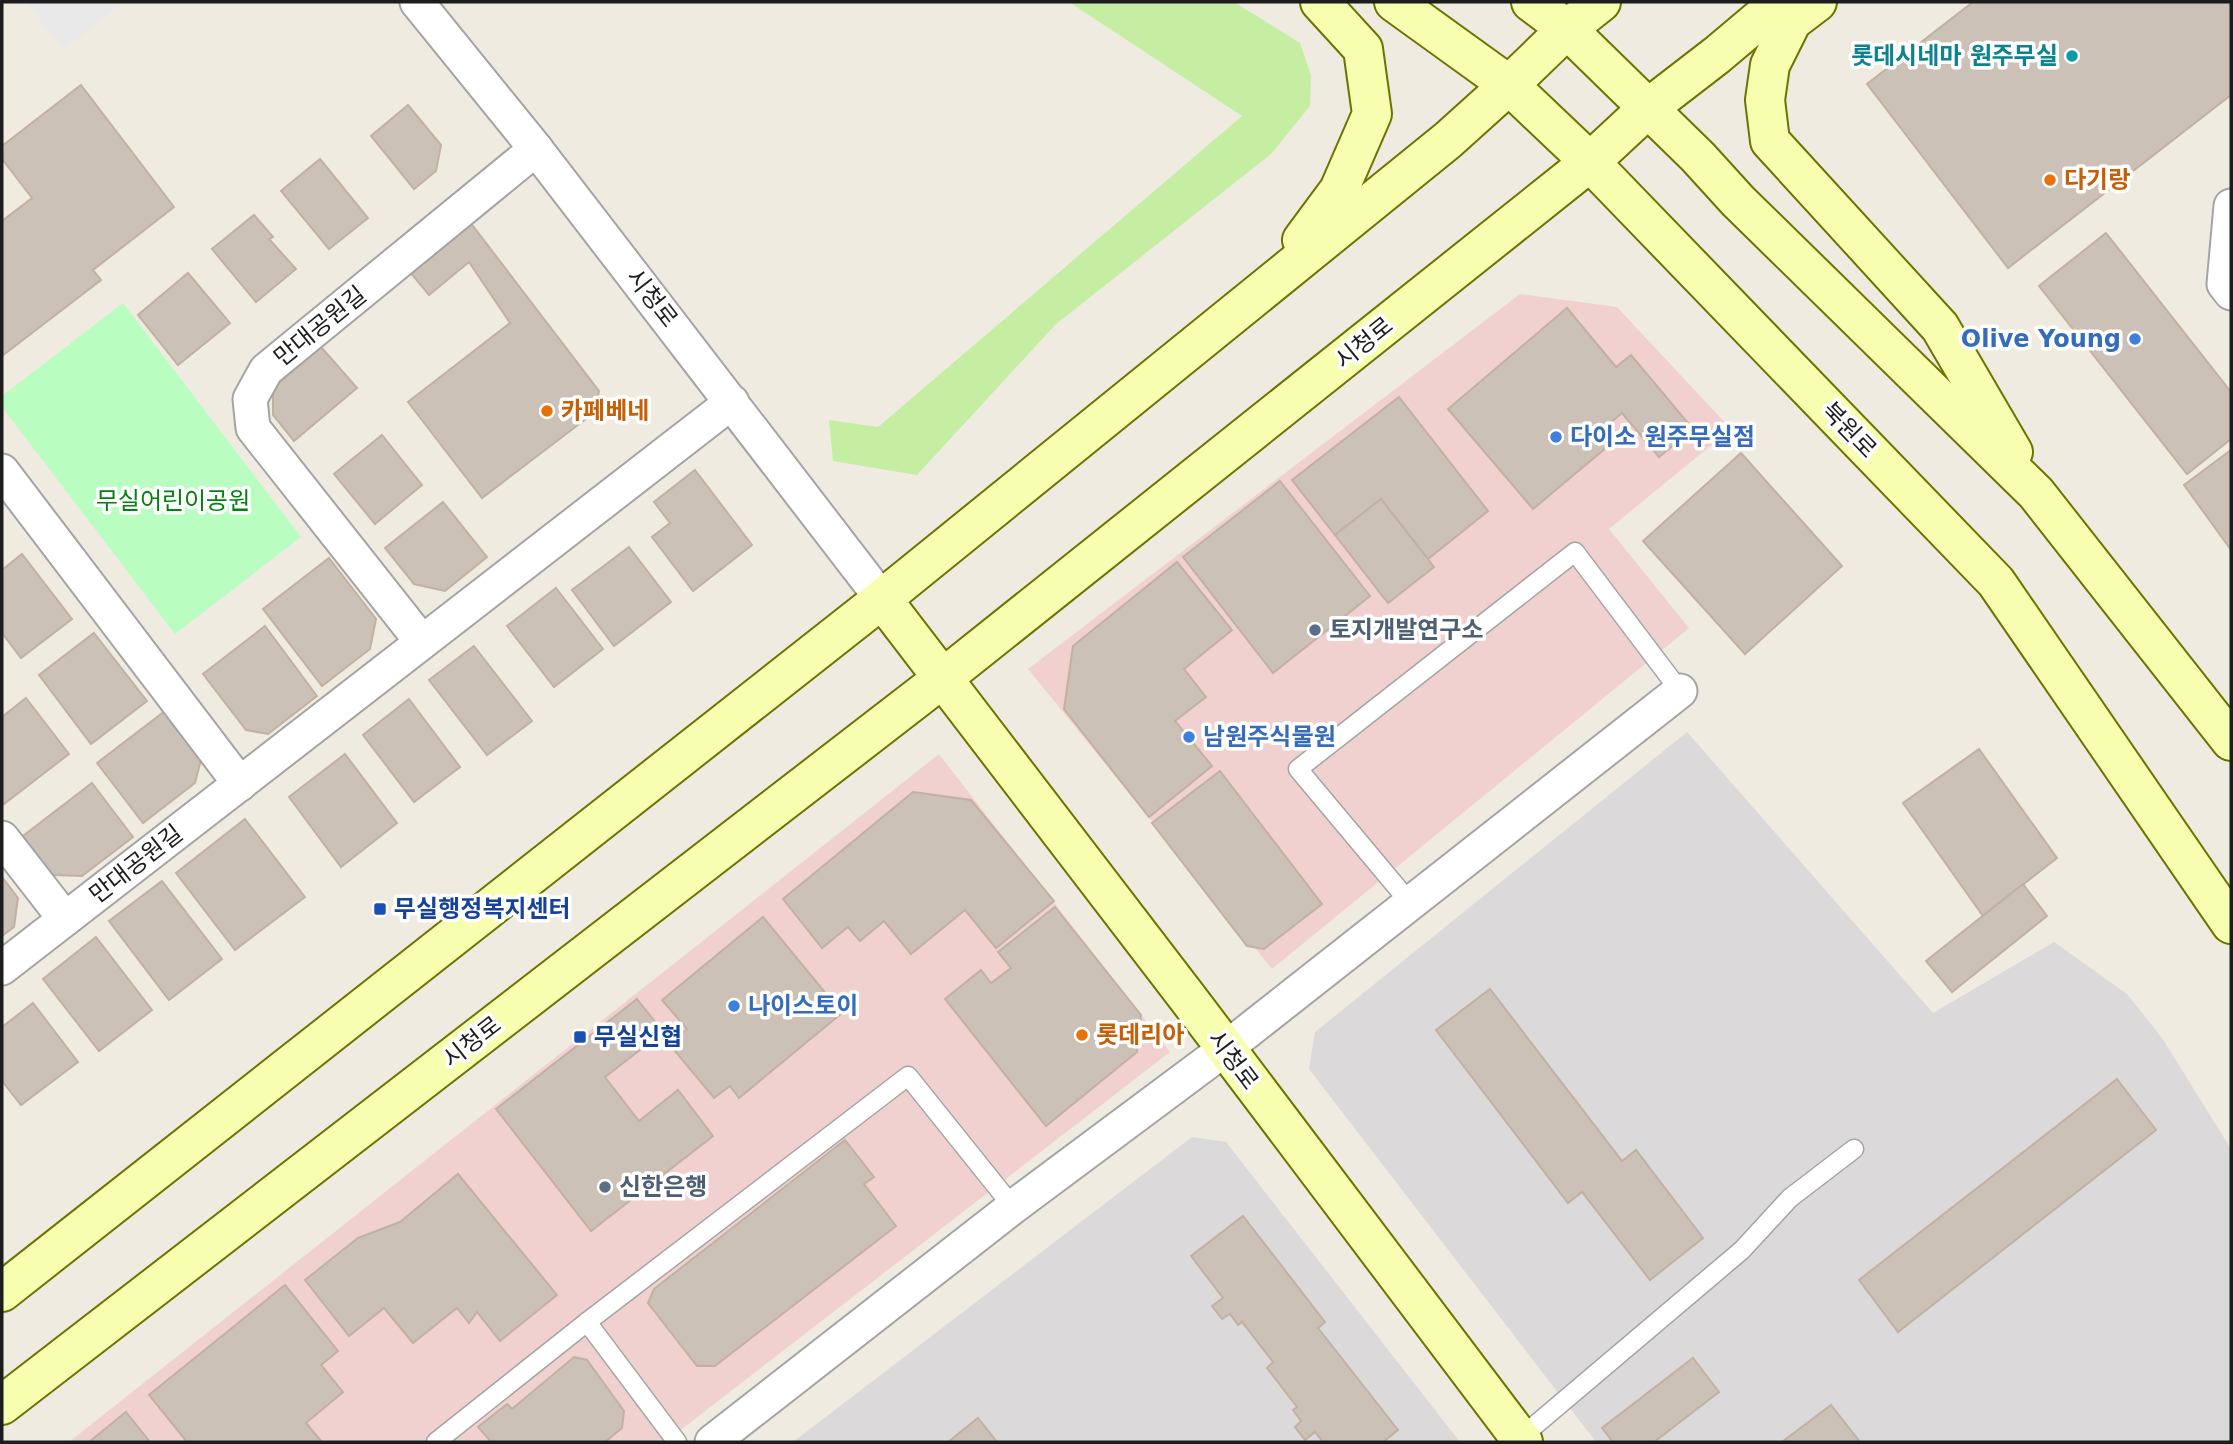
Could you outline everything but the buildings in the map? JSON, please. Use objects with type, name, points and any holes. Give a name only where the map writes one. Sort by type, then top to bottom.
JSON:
[{"type":"street","name":"시청로","points":[[417,2],[536,149],[882,599]]},
{"type":"street","points":[[1270,284],[1339,190],[1372,114],[1363,48],[1320,2]]},
{"type":"street","name":"북원로","points":[[1394,2],[1509,85],[1590,162],[1996,582],[2231,924]]},
{"type":"street","points":[[1531,2],[1567,29],[2036,493],[2231,741]]},
{"type":"street","points":[[2,1292],[882,599],[1448,140],[1567,29],[1601,2]]},
{"type":"street","name":"시청로","points":[[2,1405],[943,678],[1590,162],[1647,109],[1780,2]]},
{"type":"street","points":[[1817,2],[1792,21],[1770,65],[1765,100],[1770,141],[1940,327],[2036,493]]},
{"type":"street","name":"만대공원길","points":[[422,642],[253,428],[250,399],[266,370],[536,149]]},
{"type":"street","points":[[2231,206],[2224,284],[2231,293]]},
{"type":"street","name":"만대공원길","points":[[2,968],[732,402]]},
{"type":"street","points":[[2,471],[240,784]]},
{"type":"street","points":[[882,599],[943,678]]},
{"type":"street","name":"시청로","points":[[943,678],[1522,1440]]},
{"type":"street","points":[[712,1442],[1013,1207],[1225,1049],[1679,691]]},
{"type":"street","name":"만대공원길","points":[[2,838],[65,919]]},
{"type":"lane","points":[[1411,904],[1298,769],[1575,552],[1679,691]]},
{"type":"lane","points":[[436,1442],[587,1322],[908,1076],[1013,1207]]},
{"type":"lane","points":[[1522,1440],[1742,1250],[1790,1198],[1854,1149]]},
{"type":"lane","points":[[587,1322],[677,1442]]},
{"type":"shaded area","points":[[26,2],[124,2],[64,49]]},
{"type":"shaded area","points":[[1520,294],[1617,307],[1731,429],[1609,529],[1689,628],[1272,969],[1028,669]]},
{"type":"shaded area","points":[[1687,732],[1933,1013],[2054,942],[2127,994],[2162,1038],[2231,1149],[2231,1442],[1596,1442],[1309,1069],[1315,1032]]},
{"type":"shaded area","points":[[939,754],[1170,1052],[665,1442],[69,1442]]},
{"type":"shaded area","points":[[1192,1137],[1226,1142],[1460,1442],[793,1442]]},
{"type":"green space","points":[[1069,2],[1234,2],[1300,43],[1311,75],[1310,106],[1271,154],[1055,325],[917,475],[833,461],[829,420],[878,427],[1242,116]]},
{"type":"green space","name":"무실어린이공원","points":[[123,303],[301,537],[175,634],[2,407],[2,396]]},
{"type":"place","name":"롯데시네마 원주무실","points":[[2072,56]]},
{"type":"place","name":"다기랑","points":[[2050,180]]},
{"type":"place","name":"Olive Young","points":[[2135,339]]},
{"type":"place","name":"카페베네","points":[[547,411]]},
{"type":"place","name":"다이소 원주무실점","points":[[1556,437]]},
{"type":"place","name":"토지개발연구소","points":[[1315,630]]},
{"type":"place","name":"남원주식물원","points":[[1189,737]]},
{"type":"place","name":"무실행정복지센터","points":[[380,909]]},
{"type":"place","name":"나이스토이","points":[[734,1006]]},
{"type":"place","name":"롯데리아","points":[[1082,1035]]},
{"type":"place","name":"무실신협","points":[[580,1037]]},
{"type":"place","name":"신한은행","points":[[605,1187]]}]
